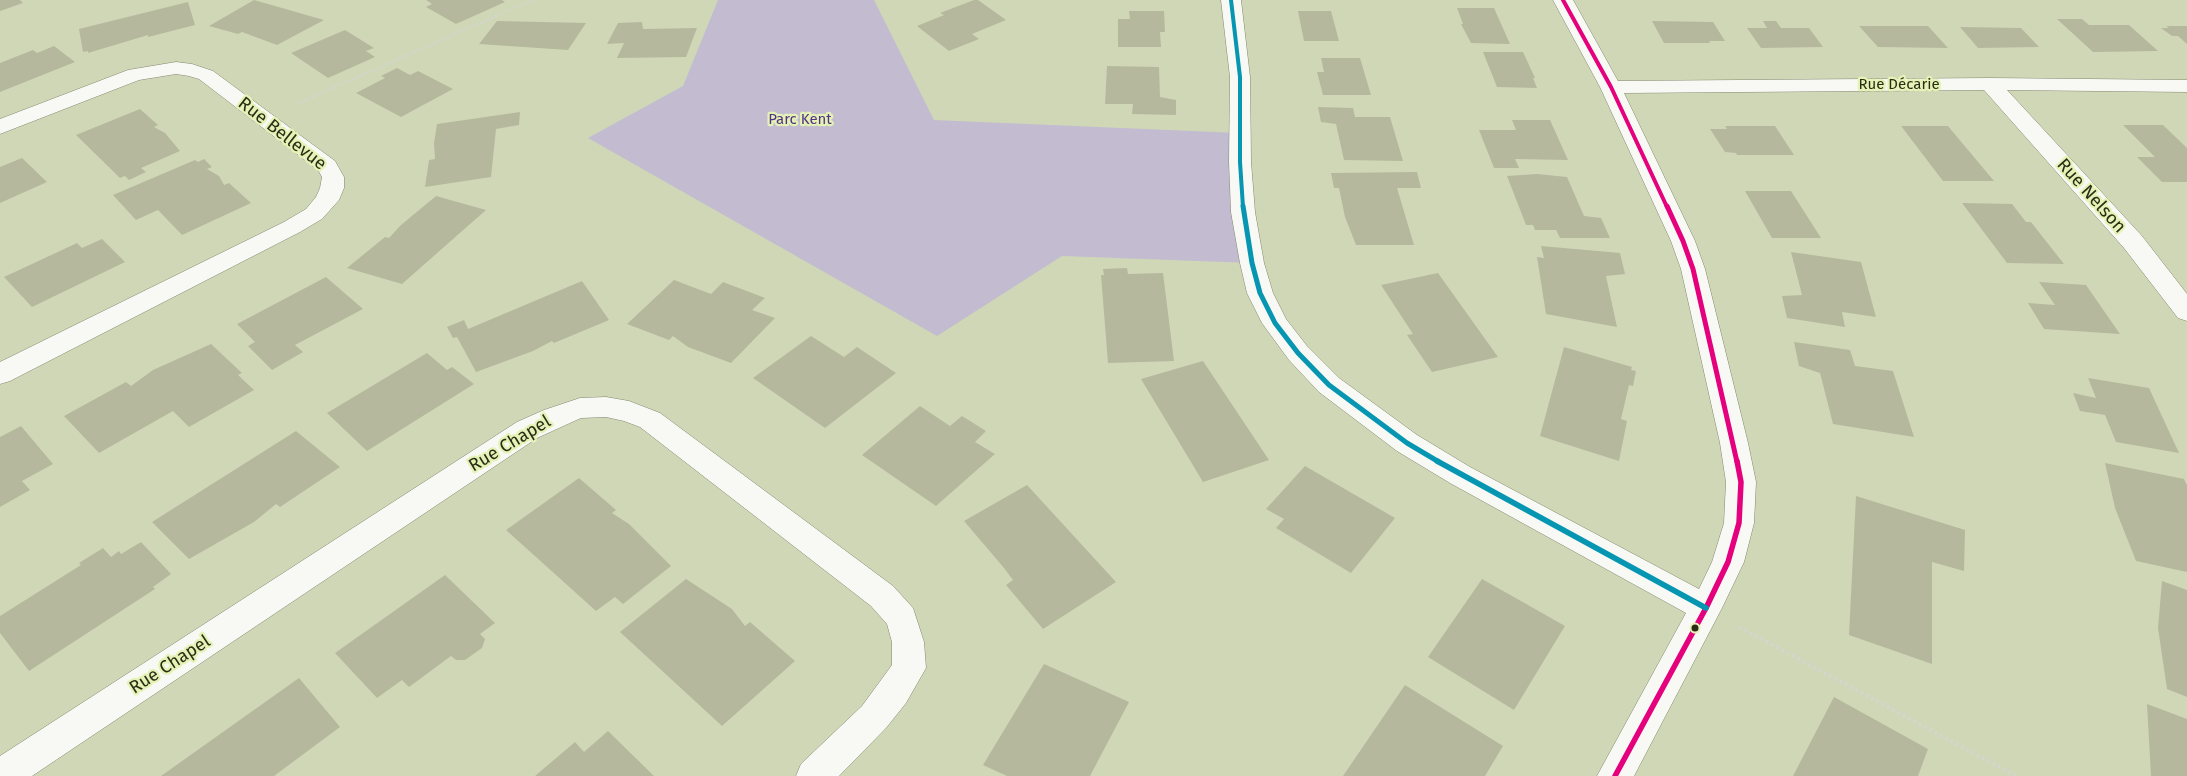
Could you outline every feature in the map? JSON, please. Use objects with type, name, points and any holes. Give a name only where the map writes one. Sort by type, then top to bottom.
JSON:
[{"type":"street","points":[[1231,0],[1240,77],[1240,162],[1243,212],[1252,263],[1260,293],[1275,323],[1298,353],[1329,385],[1408,443],[1460,475],[1706,608]]},
{"type":"street","points":[[1563,0],[1611,87],[1671,213],[1693,268],[1734,443],[1741,482],[1739,523],[1728,562],[1706,608],[1615,776]]},
{"type":"street","name":"Rue Bellevue","points":[[0,127],[135,74],[176,68],[192,70],[206,75],[327,166],[333,176],[332,188],[327,200],[314,214],[292,227],[0,374]]},
{"type":"street","name":"Rue Décarie","points":[[1611,87],[1990,84],[2187,86]]},
{"type":"street","name":"Rue Nelson","points":[[1990,84],[2133,242],[2187,312]]},
{"type":"street","name":"Rue Chapel","points":[[1,776],[527,430],[554,416],[580,408],[606,407],[629,411],[650,420],[882,596],[902,618],[908,642],[908,668],[894,692],[874,717],[814,776]]},
{"type":"path","points":[[264,119],[532,0]]},
{"type":"path","points":[[1706,608],[2016,776]]},
{"type":"green space","name":"Parc Kent","points":[[718,0],[874,0],[934,120],[1239,133],[1252,263],[1062,256],[937,336],[588,138],[683,86]]},
{"type":"building","points":[[0,0],[20,0],[23,3],[0,11]]},
{"type":"building","points":[[254,0],[324,20],[277,45],[242,32],[238,34],[209,26]]},
{"type":"building","points":[[426,0],[502,0],[505,2],[456,24],[426,7],[432,4]]},
{"type":"building","points":[[978,0],[1006,20],[972,34],[979,39],[949,51],[917,26],[944,15],[940,13]]},
{"type":"building","points":[[188,2],[195,25],[148,37],[148,35],[88,53],[88,51],[83,52],[79,29]]},
{"type":"building","points":[[1457,8],[1494,8],[1510,44],[1471,43],[1461,24],[1463,24]]},
{"type":"building","points":[[1129,11],[1164,11],[1165,32],[1160,32],[1161,47],[1118,47],[1118,19],[1130,19]]},
{"type":"building","points":[[1298,11],[1331,11],[1339,41],[1304,41]]},
{"type":"building","points":[[2057,19],[2082,19],[2089,25],[2129,25],[2158,51],[2093,52]]},
{"type":"building","points":[[497,21],[586,23],[568,50],[479,44]]},
{"type":"building","points":[[1652,21],[1713,22],[1725,41],[1709,41],[1710,43],[1664,43]]},
{"type":"building","points":[[1763,21],[1776,21],[1781,28],[1809,28],[1823,47],[1761,48],[1747,28],[1767,28]]},
{"type":"building","points":[[642,22],[643,29],[697,28],[686,57],[617,58],[624,43],[607,44],[618,23]]},
{"type":"building","points":[[1859,26],[1928,26],[1948,48],[1878,47]]},
{"type":"building","points":[[2166,26],[2187,26],[2187,44],[2178,36],[2172,36],[2161,28],[2169,28]]},
{"type":"building","points":[[1960,27],[2021,28],[2039,47],[1978,48]]},
{"type":"building","points":[[345,30],[374,48],[366,51],[375,57],[328,78],[291,53]]},
{"type":"building","points":[[54,46],[75,62],[0,92],[0,63],[33,50],[37,53]]},
{"type":"building","points":[[1483,52],[1523,52],[1535,78],[1533,78],[1537,88],[1497,87]]},
{"type":"building","points":[[1321,58],[1360,58],[1371,95],[1323,95],[1317,72],[1324,72]]},
{"type":"building","points":[[1107,66],[1159,67],[1160,97],[1176,100],[1176,115],[1132,114],[1133,104],[1105,104]]},
{"type":"building","points":[[397,68],[410,75],[418,71],[453,89],[401,117],[356,93],[385,78],[381,76]]},
{"type":"building","points":[[1318,107],[1353,108],[1355,117],[1390,117],[1403,161],[1344,160],[1336,124],[1321,122]]},
{"type":"building","points":[[140,109],[158,125],[154,127],[165,133],[180,151],[141,168],[146,172],[129,180],[125,176],[120,178],[76,135]]},
{"type":"building","points":[[520,112],[519,125],[496,129],[491,177],[425,187],[429,160],[435,159],[434,143],[437,124]]},
{"type":"building","points":[[1512,120],[1550,120],[1568,160],[1515,159],[1519,168],[1494,168],[1479,130],[1516,130]]},
{"type":"building","points":[[2123,125],[2163,125],[2187,148],[2187,182],[2162,182],[2137,157],[2155,157]]},
{"type":"building","points":[[1725,126],[1775,126],[1794,155],[1737,155],[1736,153],[1725,152],[1710,129],[1727,129]]},
{"type":"building","points":[[1901,126],[1948,126],[1994,181],[1943,181]]},
{"type":"building","points":[[22,158],[47,182],[0,203],[0,167]]},
{"type":"building","points":[[204,159],[212,167],[207,169],[219,176],[224,185],[229,183],[251,203],[182,235],[158,210],[136,220],[113,195],[195,160],[198,162]]},
{"type":"building","points":[[1417,172],[1421,188],[1397,188],[1414,245],[1356,245],[1345,217],[1339,188],[1334,188],[1331,173]]},
{"type":"building","points":[[1537,174],[1567,177],[1584,216],[1601,218],[1610,238],[1560,238],[1556,230],[1535,230],[1533,225],[1526,225],[1507,176]]},
{"type":"building","points":[[1745,191],[1791,191],[1821,238],[1772,238]]},
{"type":"building","points":[[436,196],[486,210],[402,284],[347,268],[385,237],[389,238],[401,225]]},
{"type":"building","points":[[1962,203],[2012,204],[2026,222],[2031,222],[2064,264],[2007,263]]},
{"type":"building","points":[[102,239],[125,262],[32,307],[4,277],[77,243],[82,248]]},
{"type":"building","points":[[1541,246],[1620,253],[1625,274],[1606,276],[1617,327],[1546,314],[1537,257],[1544,258]]},
{"type":"building","points":[[1791,252],[1861,262],[1876,317],[1842,312],[1845,327],[1787,318],[1782,296],[1802,295]]},
{"type":"building","points":[[1127,268],[1128,274],[1163,273],[1174,361],[1108,363],[1101,275],[1104,275],[1103,269]]},
{"type":"building","points":[[1438,273],[1498,357],[1432,372],[1407,335],[1413,334],[1381,285]]},
{"type":"building","points":[[326,277],[363,309],[295,345],[303,352],[272,370],[248,346],[255,342],[237,324]]},
{"type":"building","points":[[674,280],[711,294],[723,282],[765,298],[752,310],[775,318],[731,363],[688,347],[673,336],[669,340],[627,324]]},
{"type":"building","points":[[582,281],[609,320],[476,372],[457,337],[453,338],[447,327],[464,320],[468,329]]},
{"type":"building","points":[[2039,282],[2086,285],[2120,334],[2044,329],[2028,303],[2055,305]]},
{"type":"building","points":[[811,336],[844,357],[857,347],[896,373],[825,428],[753,378]]},
{"type":"building","points":[[1794,342],[1850,350],[1855,366],[1893,371],[1914,437],[1833,424],[1820,373],[1799,366]]},
{"type":"building","points":[[211,344],[242,373],[238,375],[254,390],[189,427],[173,411],[99,453],[64,416],[126,382],[131,386],[153,370]]},
{"type":"building","points":[[1564,347],[1632,367],[1631,370],[1636,371],[1633,386],[1629,385],[1621,419],[1627,421],[1619,461],[1540,436]]},
{"type":"building","points":[[427,353],[447,370],[452,367],[474,384],[367,451],[327,413]]},
{"type":"building","points":[[1203,361],[1269,460],[1203,482],[1141,379]]},
{"type":"building","points":[[2088,378],[2149,388],[2179,453],[2116,442],[2105,415],[2080,411],[2073,393],[2096,398]]},
{"type":"building","points":[[920,406],[950,426],[962,416],[986,431],[975,442],[995,454],[936,506],[862,455]]},
{"type":"building","points":[[21,426],[53,464],[22,481],[30,490],[0,507],[0,437]]},
{"type":"building","points":[[296,431],[340,467],[280,507],[276,504],[254,522],[189,559],[152,522]]},
{"type":"building","points":[[2105,463],[2184,479],[2187,485],[2187,572],[2136,561],[2115,508]]},
{"type":"building","points":[[1305,466],[1395,518],[1351,573],[1276,528],[1284,519],[1266,509]]},
{"type":"building","points":[[579,478],[616,510],[612,513],[629,524],[671,566],[623,604],[615,597],[596,611],[506,530]]},
{"type":"building","points":[[1027,485],[1116,582],[1043,629],[1006,585],[1013,580],[964,521]]},
{"type":"building","points":[[1856,496],[1965,530],[1964,571],[1932,562],[1932,664],[1849,635]]},
{"type":"building","points":[[141,542],[171,574],[153,587],[155,589],[29,671],[0,633],[0,616],[81,565],[79,563],[103,548],[111,557],[119,551],[121,554]]},
{"type":"building","points":[[445,575],[495,623],[480,634],[485,639],[482,648],[465,660],[456,660],[451,656],[409,687],[402,680],[377,698],[335,653]]},
{"type":"building","points":[[686,579],[732,609],[745,626],[750,622],[795,661],[722,726],[620,632]]},
{"type":"building","points":[[1482,579],[1565,626],[1514,710],[1428,657]]},
{"type":"building","points":[[2162,581],[2187,590],[2187,697],[2167,689],[2158,628]]},
{"type":"building","points":[[1044,664],[1129,702],[1090,776],[1007,776],[983,765]]},
{"type":"building","points":[[299,678],[340,727],[274,776],[161,776]]},
{"type":"building","points":[[1405,685],[1503,746],[1485,776],[1343,776]]},
{"type":"building","points":[[1834,697],[1928,749],[1918,776],[1793,776]]},
{"type":"building","points":[[2147,704],[2187,719],[2187,776],[2151,776]]},
{"type":"building","points":[[608,731],[654,776],[535,776],[575,742],[584,752]]},
{"type":"transit line","points":[[1231,0],[1240,77],[1240,162],[1243,212],[1252,263],[1260,293],[1275,323],[1298,353],[1329,385],[1407,443],[1460,475],[1706,608]]},
{"type":"transit line","points":[[1563,0],[1611,87],[1683,241],[1693,269],[1734,443],[1741,482],[1739,523],[1728,562],[1706,608],[1615,776]]}]
